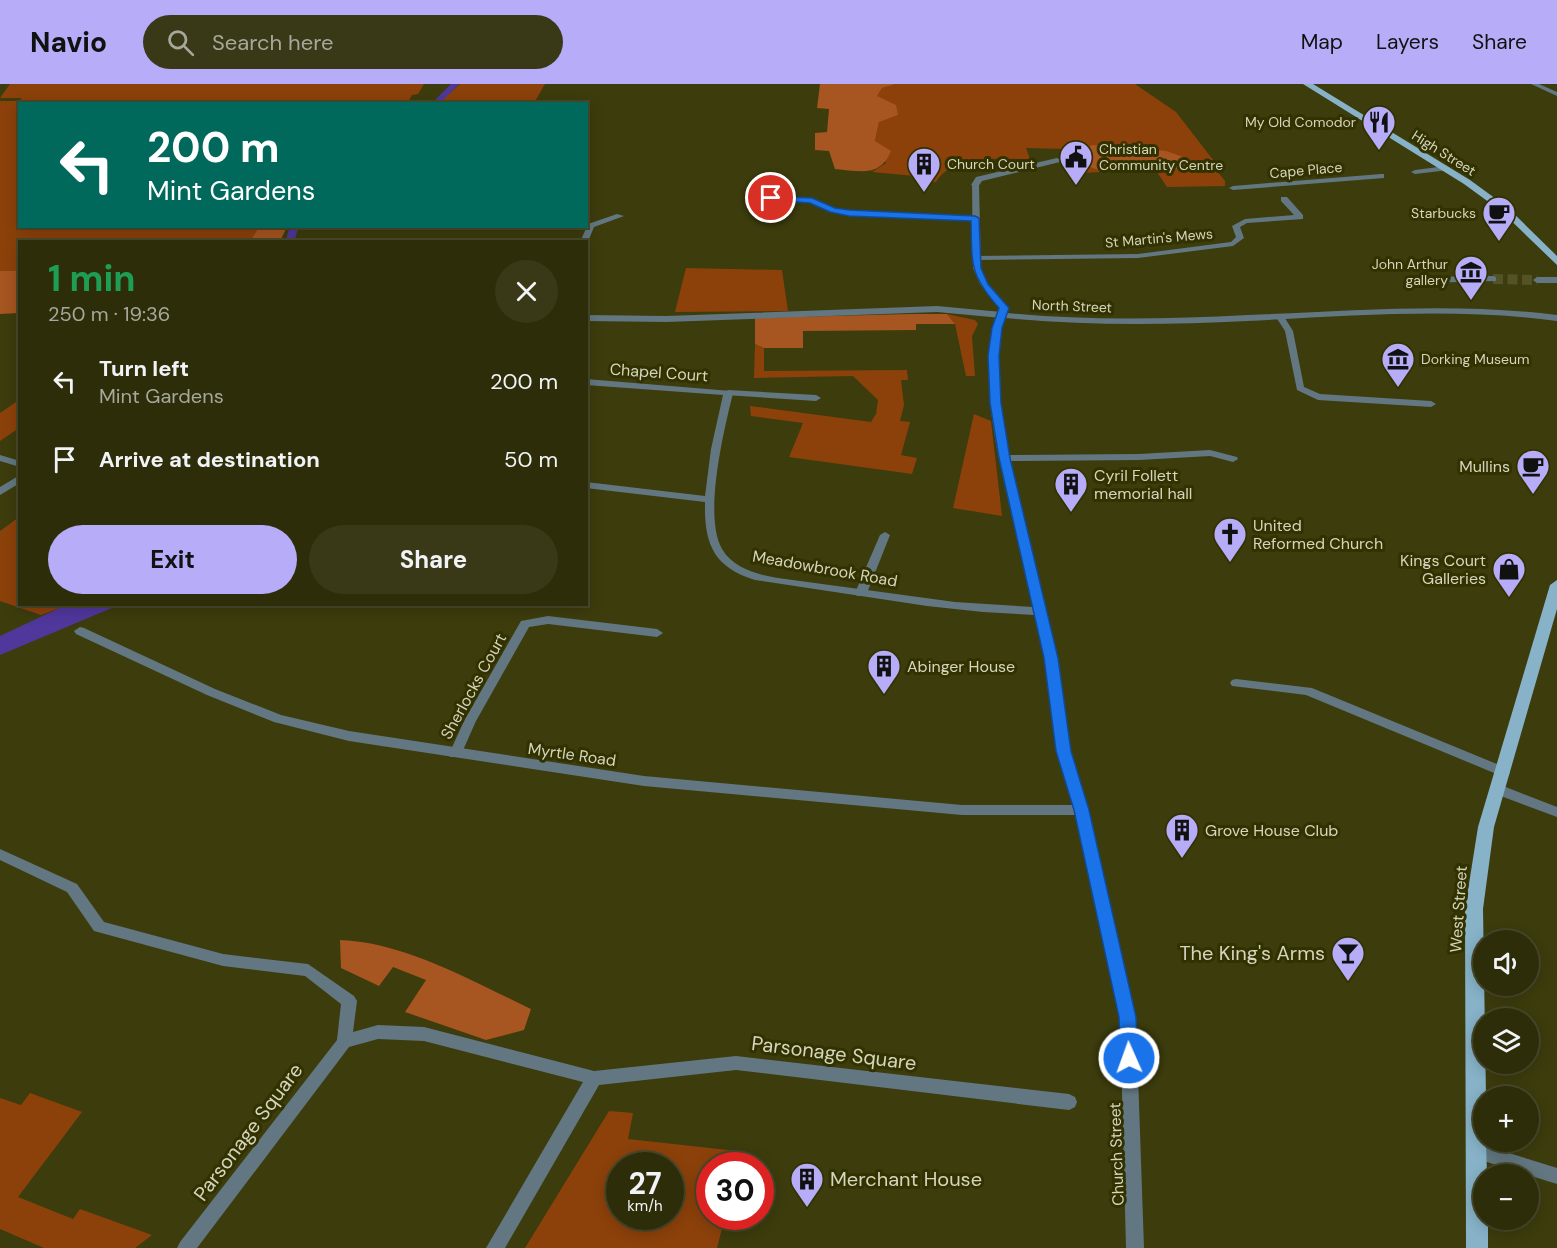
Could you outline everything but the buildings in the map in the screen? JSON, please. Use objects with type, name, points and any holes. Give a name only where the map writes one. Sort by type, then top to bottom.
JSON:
[{"type":"main road","name":"High Street","points":[[1307,84],[1446,168],[1504,209],[1556,264]]},
{"type":"main road","name":"West Street","points":[[1476,1086],[1474,918],[1486,827],[1557,585]]},
{"type":"main road","name":"West Street","points":[[1477,1152],[1477,1248]]},
{"type":"street","points":[[1534,84],[1557,94]]},
{"type":"street","points":[[1002,315],[1004,308],[984,284],[975,258],[975,185],[979,179],[1057,160]]},
{"type":"street","points":[[1415,172],[1446,168]]},
{"type":"street","name":"Cape Place","points":[[1233,188],[1381,176]]},
{"type":"street","points":[[751,196],[812,200],[833,210],[849,213],[975,218]]},
{"type":"street","name":"St Martin's Mews","points":[[975,258],[1138,256],[1233,244],[1240,238],[1236,226],[1245,221],[1300,217],[1284,199]]},
{"type":"street","points":[[585,240],[591,226],[620,216]]},
{"type":"street","points":[[1422,280],[1492,279]]},
{"type":"street","points":[[1537,280],[1557,280]]},
{"type":"street","name":"North Street","points":[[588,318],[666,319],[937,309],[1039,319],[1144,322],[1416,309],[1489,309],[1557,318]]},
{"type":"street","name":"Church Street","points":[[1002,315],[993,356],[995,403],[1004,458],[1051,658],[1064,751],[1081,810],[1128,1017],[1135,1248]]},
{"type":"street","points":[[1280,317],[1289,331],[1300,388],[1318,397],[1431,404]]},
{"type":"street","name":"Chapel Court","points":[[588,382],[728,393],[717,434],[711,500]]},
{"type":"street","points":[[728,393],[816,398]]},
{"type":"street","points":[[1004,458],[1139,457],[1210,453],[1233,459]]},
{"type":"street","points":[[0,458],[18,463]]},
{"type":"street","points":[[0,492],[18,479]]},
{"type":"street","points":[[588,485],[711,500]]},
{"type":"street","name":"Meadowbrook Road","points":[[711,500],[710,523],[717,549],[741,571],[767,578],[861,593],[996,611],[1039,611]]},
{"type":"street","points":[[861,593],[885,535]]},
{"type":"street","name":"Sherlocks Court","points":[[454,754],[525,624],[548,620],[657,633]]},
{"type":"street","name":"Myrtle Road","points":[[80,631],[211,692],[278,719],[349,736],[454,754],[644,781],[951,809],[1081,810]]},
{"type":"street","points":[[1236,683],[1308,691],[1501,780],[1557,812]]},
{"type":"street","points":[[0,854],[72,888],[99,927],[223,960],[308,970],[349,1001],[344,1042]]},
{"type":"street","name":"Parsonage Square","points":[[186,1248],[344,1042],[378,1032],[424,1034],[594,1078],[736,1063],[1069,1102]]},
{"type":"street","points":[[495,1248],[594,1078]]},
{"type":"street","points":[[1480,1152],[1557,1176]]},
{"type":"shaded area","points":[[10,84],[424,84],[418,94],[412,95],[408,102],[18,102],[18,228],[259,228],[251,240],[18,240],[18,271],[0,271],[0,101],[19,101],[22,98],[0,98]]},
{"type":"shaded area","points":[[460,84],[545,84],[535,102],[442,100]]},
{"type":"shaded area","points":[[820,84],[896,84],[882,88],[877,96],[896,105],[898,115],[879,122],[875,141],[891,151],[881,165],[868,171],[835,169],[829,151],[815,150],[815,133],[827,132],[829,109],[817,108]]},
{"type":"shaded area","points":[[896,84],[1135,84],[1176,112],[1217,165],[1213,166],[1225,181],[1225,186],[1167,187],[1155,169],[1082,173],[1067,149],[1026,148],[1030,159],[966,162],[944,172],[936,182],[915,180],[915,176],[872,172],[886,163],[875,141],[879,122],[876,96],[882,88]]},
{"type":"shaded area","points":[[1092,145],[1166,151],[1189,159],[1189,170],[1144,167],[1098,170],[1083,164],[1082,152]]},
{"type":"shaded area","points":[[259,228],[286,228],[280,240],[251,240]]},
{"type":"shaded area","points":[[686,268],[782,270],[788,311],[675,312]]},
{"type":"shaded area","points":[[0,271],[18,271],[18,313],[0,314]]},
{"type":"shaded area","points":[[947,314],[975,320],[978,324],[972,336],[975,376],[966,376],[955,324]]},
{"type":"shaded area","points":[[947,314],[955,324],[916,324],[916,330],[803,331],[803,348],[764,348],[755,344],[755,318]]},
{"type":"shaded area","points":[[755,344],[764,348],[764,371],[907,370],[908,380],[901,380],[904,405],[900,421],[910,422],[901,455],[917,458],[912,474],[789,457],[803,423],[751,416],[750,406],[871,422],[876,414],[878,400],[853,376],[754,378]]},
{"type":"shaded area","points":[[18,401],[18,429],[0,441],[0,413]]},
{"type":"shaded area","points":[[974,414],[991,421],[1002,516],[953,508]]},
{"type":"shaded area","points":[[18,518],[18,606],[65,606],[41,615],[0,601],[0,531]]},
{"type":"shaded area","points":[[64,606],[117,606],[0,655],[0,636]]},
{"type":"shaded area","points":[[340,940],[364,942],[414,956],[531,1009],[524,1030],[486,1040],[405,1012],[426,980],[393,967],[379,986],[341,968]]},
{"type":"shaded area","points":[[30,1093],[82,1112],[18,1197],[73,1219],[80,1209],[152,1235],[135,1248],[44,1248],[0,1229],[0,1098],[21,1105]]},
{"type":"shaded area","points":[[609,1111],[633,1113],[628,1139],[737,1151],[696,1152],[696,1230],[722,1230],[717,1248],[525,1248]]},
{"type":"waterway","points":[[436,102],[455,84]]},
{"type":"waterway","points":[[290,240],[294,228]]},
{"type":"tunnel","points":[[1493,279],[1537,280]]},
{"type":"place","name":"My Old Comodor","points":[[1379,151]]},
{"type":"place","name":"Christian Community Centre","points":[[1076,186]]},
{"type":"place","name":"Church Court","points":[[924,193]]},
{"type":"place","name":"Starbucks","points":[[1499,242]]},
{"type":"place","name":"John Arthur gallery","points":[[1471,301]]},
{"type":"place","name":"Dorking Museum","points":[[1398,388]]},
{"type":"place","name":"Mullins","points":[[1533,495]]},
{"type":"place","name":"Cyril Follett memorial hall","points":[[1071,513]]},
{"type":"place","name":"United Reformed Church","points":[[1230,563]]},
{"type":"place","name":"Kings Court Galleries","points":[[1509,598]]},
{"type":"place","name":"Abinger House","points":[[884,695]]},
{"type":"place","name":"Grove House Club","points":[[1182,859]]},
{"type":"place","name":"The King's Arms","points":[[1348,982]]},
{"type":"place","name":"Merchant House","points":[[807,1208]]},
{"type":"route","points":[[771,198],[812,200],[833,210],[849,213],[975,218],[977,268],[984,284],[1004,308],[997,328],[993,356],[995,403],[1004,458],[1051,658],[1064,751],[1081,810],[1128,1017],[1129,1058]]}]
